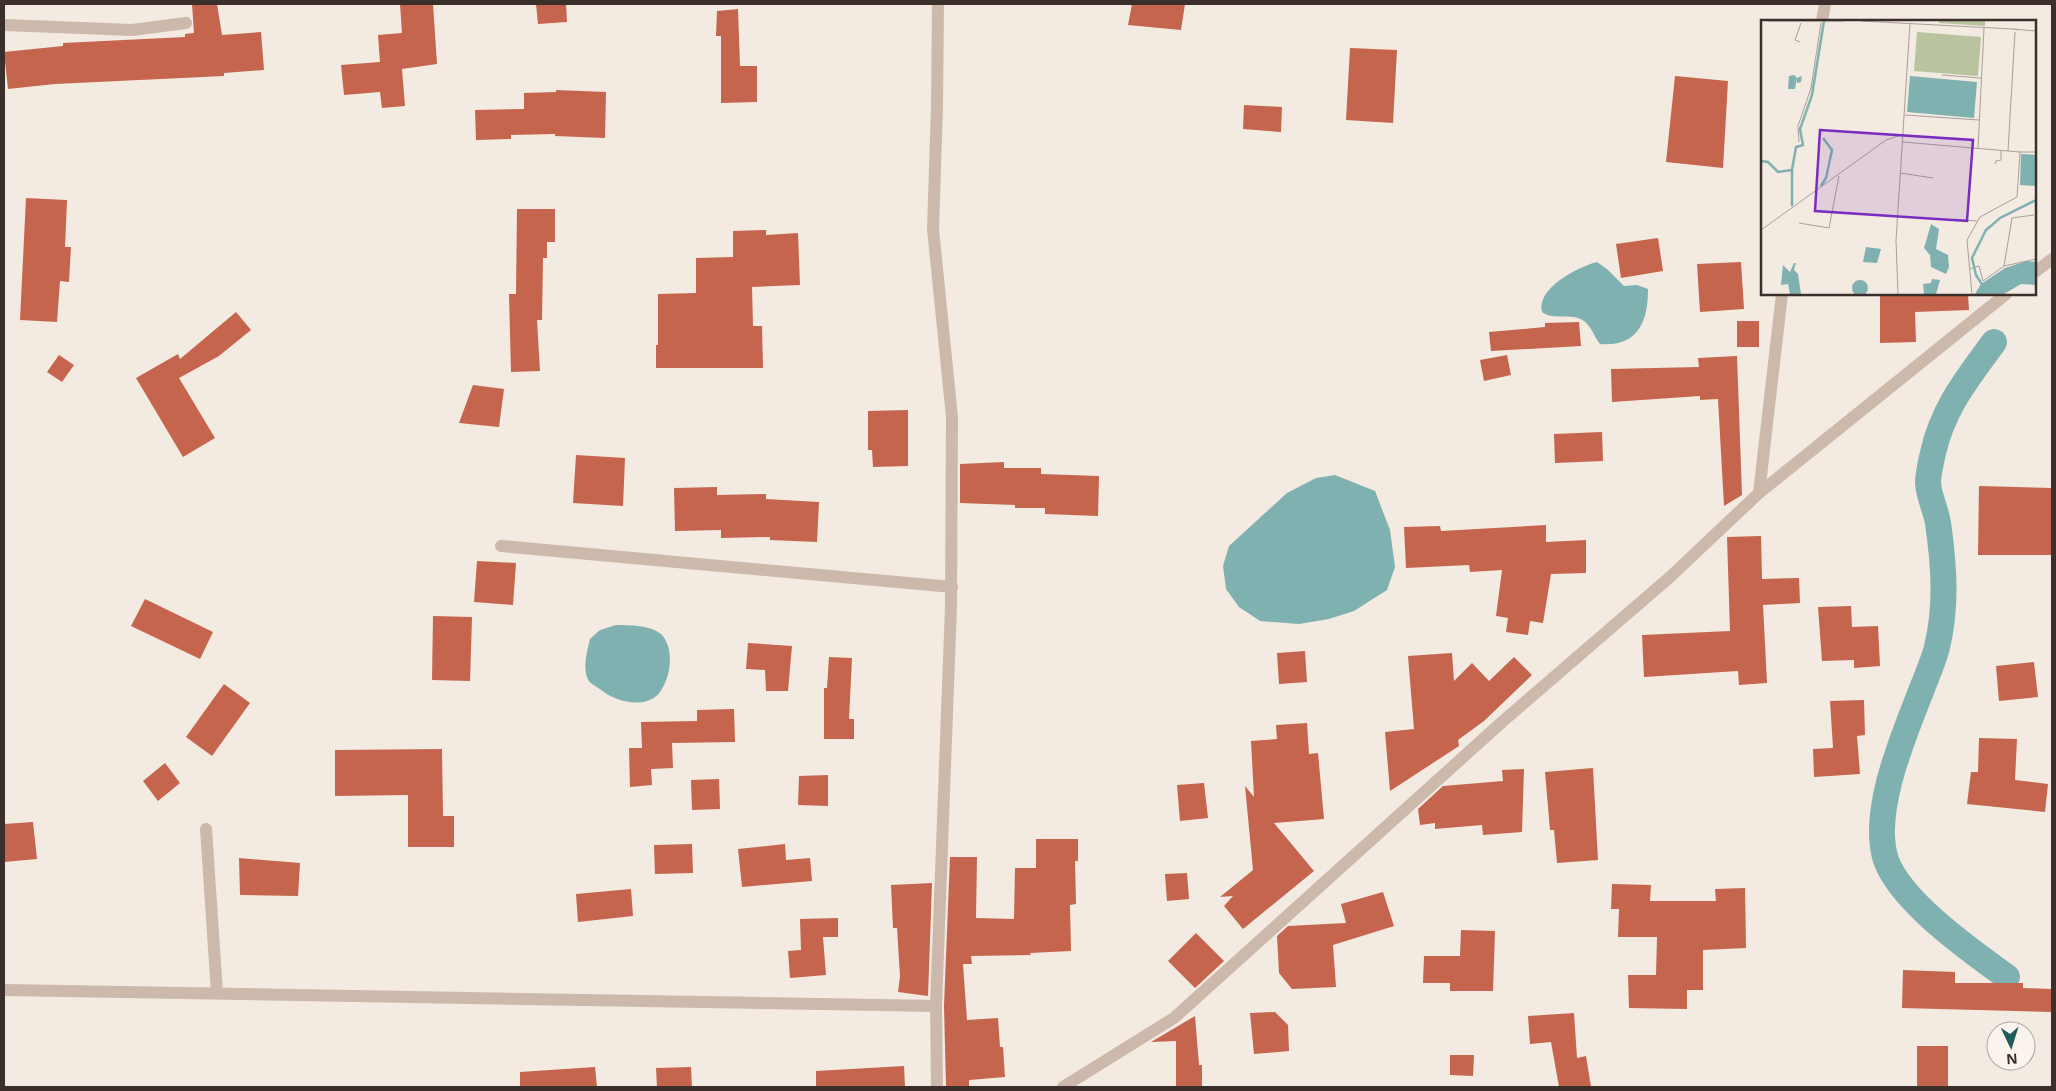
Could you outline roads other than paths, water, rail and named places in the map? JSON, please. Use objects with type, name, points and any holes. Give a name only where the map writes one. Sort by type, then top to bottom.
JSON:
[{"type":"street","points":[[937,1087],[936,1006],[952,587],[952,417],[933,228],[938,74],[938,4]]},
{"type":"street","points":[[1822,20],[1825,4]]},
{"type":"street","points":[[4,25],[132,30],[186,23]]},
{"type":"street","points":[[2036,271],[2052,259]]},
{"type":"street","points":[[1759,493],[1782,295]]},
{"type":"street","points":[[1063,1087],[1174,1018],[1502,722],[1670,577],[1759,493],[2005,295]]},
{"type":"street","points":[[501,546],[952,587]]},
{"type":"street","points":[[206,830],[217,993]]},
{"type":"street","points":[[4,990],[936,1006]]},
{"type":"water","points":[[1597,262],[1624,286],[1637,285],[1648,289],[1646,312],[1638,330],[1632,337],[1613,344],[1600,344],[1589,326],[1579,318],[1551,316],[1542,312],[1542,303],[1545,295],[1552,287],[1570,274]]},
{"type":"water","points":[[1335,475],[1375,491],[1390,530],[1395,567],[1387,590],[1354,611],[1329,619],[1299,624],[1260,621],[1239,607],[1226,589],[1223,566],[1229,546],[1287,493],[1316,478]]},
{"type":"water","points":[[616,625],[640,626],[651,629],[661,634],[665,640],[670,655],[669,671],[664,686],[654,698],[640,702],[623,701],[607,694],[589,681],[586,671],[586,660],[590,639],[600,630]]},
{"type":"waterway","points":[[1994,342],[1957,394],[1937,437],[1931,460],[1928,483],[1938,523],[1944,585],[1940,632],[1934,657],[1907,726],[1892,772],[1882,819],[1882,840],[1886,860],[1894,876],[1921,909],[1957,940],[2007,977]]}]
